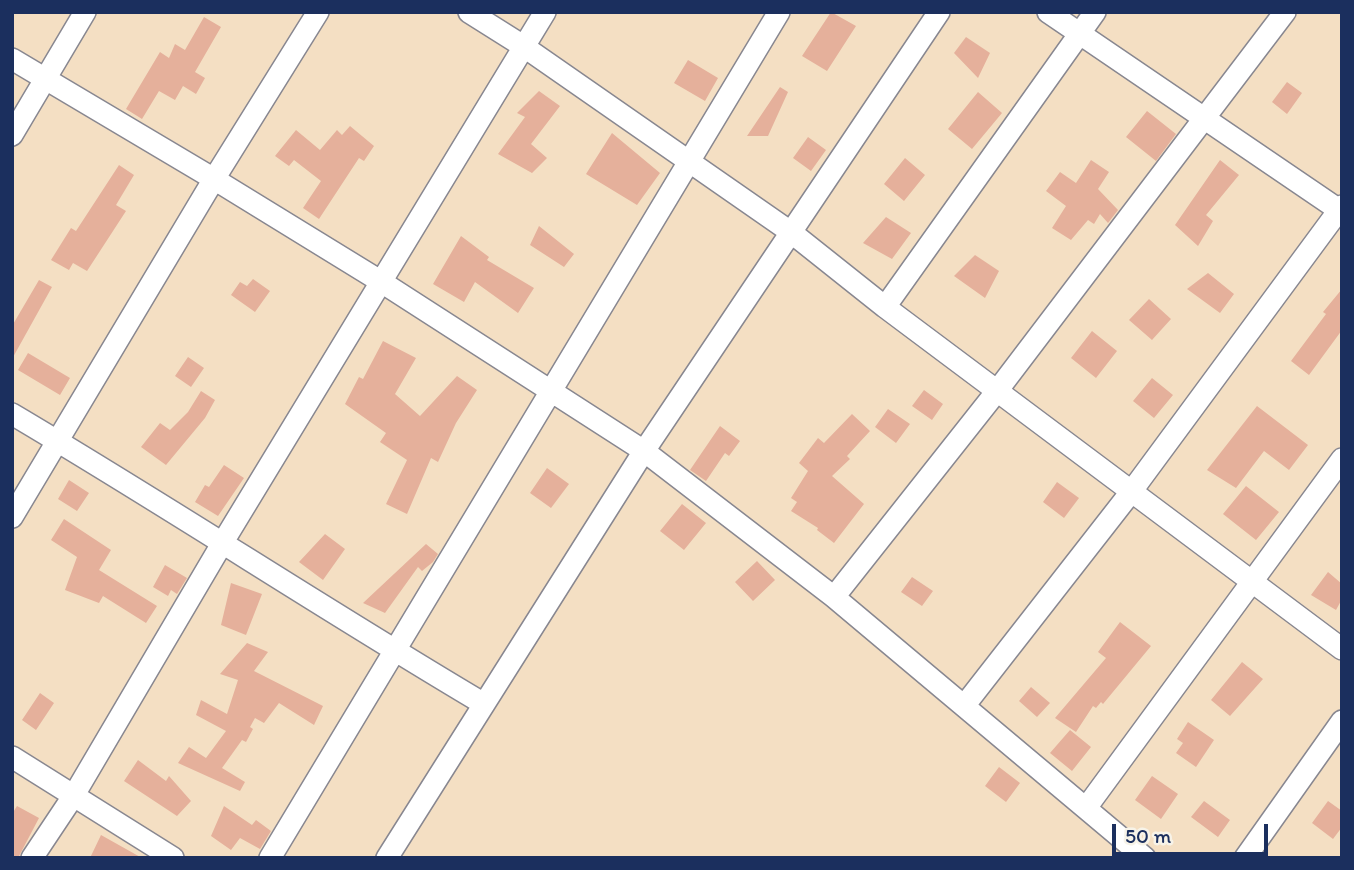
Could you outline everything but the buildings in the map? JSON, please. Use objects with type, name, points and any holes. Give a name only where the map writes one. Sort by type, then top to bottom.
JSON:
[{"type":"street","points":[[12,135],[85,12]]},
{"type":"street","points":[[12,517],[214,179],[318,12]]},
{"type":"street","points":[[469,12],[523,46],[792,233],[885,307],[1342,649]]},
{"type":"street","points":[[32,858],[74,795],[223,542],[544,12]]},
{"type":"street","points":[[270,858],[779,12]]},
{"type":"street","points":[[387,858],[644,452],[939,12]]},
{"type":"street","points":[[964,706],[1131,492],[1341,209],[1048,12]]},
{"type":"street","points":[[885,307],[1095,12]]},
{"type":"street","points":[[834,597],[997,391],[1285,12]]},
{"type":"street","points":[[12,59],[380,281],[644,452],[834,597],[1145,858]]},
{"type":"street","points":[[12,414],[484,704]]},
{"type":"street","points":[[1086,808],[1342,459]]},
{"type":"street","points":[[1245,858],[1342,721]]},
{"type":"street","points":[[12,757],[173,858]]}]
